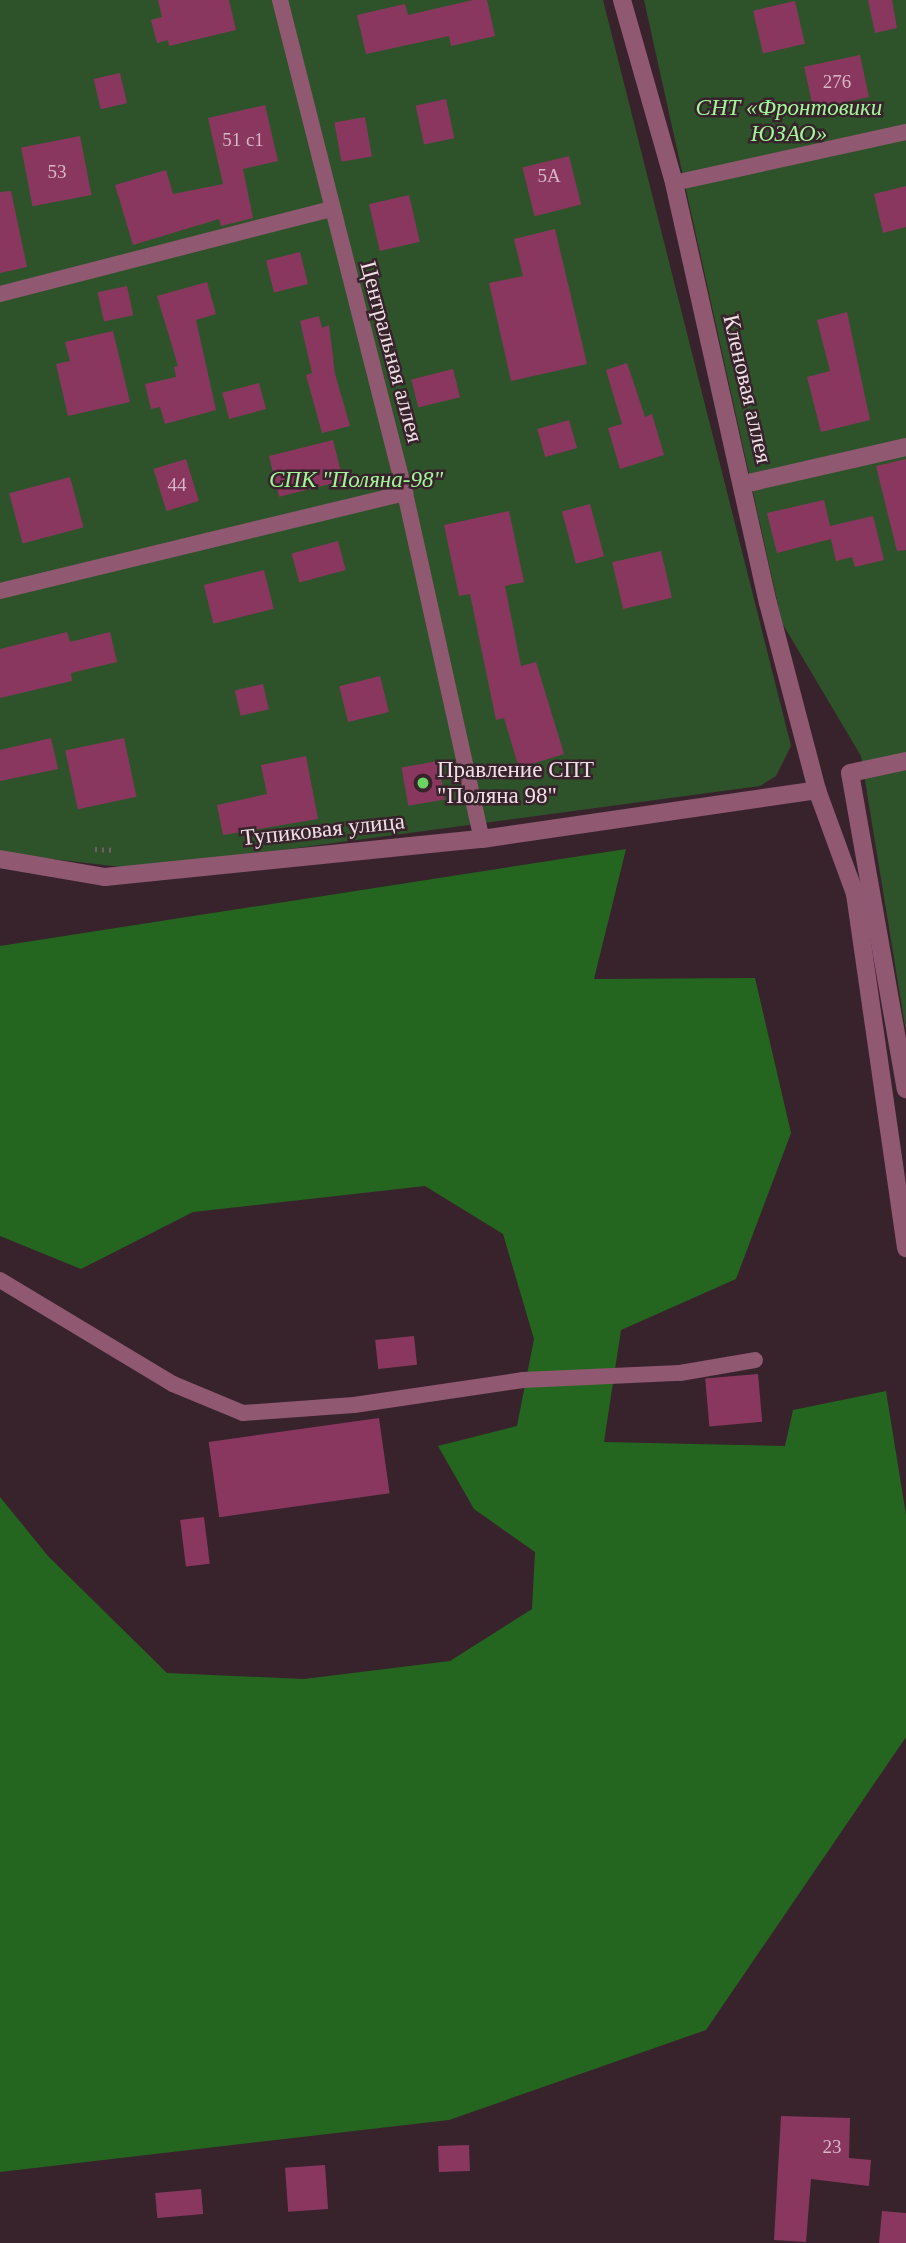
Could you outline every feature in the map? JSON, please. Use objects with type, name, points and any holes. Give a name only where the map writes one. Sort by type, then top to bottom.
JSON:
[{"type":"street","name":"Кленовая аллея","points":[[622,0],[674,183],[744,484],[768,603],[817,790],[855,894],[906,1248]]},
{"type":"street","points":[[744,484],[906,447]]},
{"type":"street","points":[[906,761],[850,773],[903,1057],[906,1088]]},
{"type":"street","name":"Тупиковая улица","points":[[0,859],[105,877],[482,839],[817,790]]},
{"type":"lane","name":"Центральная аллея","points":[[280,0],[330,209],[405,493],[482,839]]},
{"type":"lane","points":[[674,183],[906,132]]},
{"type":"lane","points":[[0,294],[330,209]]},
{"type":"lane","points":[[0,591],[405,493]]},
{"type":"lane","points":[[0,1280],[173,1384],[243,1413],[354,1405],[523,1380],[680,1373],[755,1360]]},
{"type":"green space","name":"СПК \"Поляна-98\"","points":[[0,0],[603,0],[791,746],[776,776],[760,786],[139,869],[0,853]]},
{"type":"green space","name":"СНТ «Фронтовики ЮЗАО»","points":[[644,0],[906,0],[906,1032],[861,756],[782,623]]},
{"type":"green space","points":[[626,849],[594,979],[755,978],[791,1133],[736,1279],[621,1330],[604,1442],[785,1446],[793,1410],[886,1391],[906,1515],[906,1737],[706,2030],[449,2120],[0,2172],[0,1497],[48,1556],[167,1673],[304,1679],[450,1661],[532,1609],[535,1552],[474,1509],[438,1446],[517,1426],[534,1339],[503,1234],[425,1186],[193,1212],[81,1269],[0,1236],[0,946]]},
{"type":"building","points":[[158,0],[229,0],[236,30],[169,46],[168,40],[157,43],[151,20],[162,17]]},
{"type":"building","points":[[473,0],[487,0],[495,36],[451,46],[449,36],[366,54],[357,15],[405,4],[408,15]]},
{"type":"building","points":[[868,0],[892,0],[897,28],[875,33]]},
{"type":"building","points":[[795,1],[805,44],[763,54],[753,11]]},
{"type":"building","points":[[860,55],[869,97],[813,109],[804,67]]},
{"type":"building","points":[[120,73],[127,103],[101,109],[94,79]]},
{"type":"building","points":[[446,99],[454,138],[424,145],[416,105]]},
{"type":"building","points":[[265,105],[278,161],[243,169],[253,218],[221,226],[219,219],[133,245],[115,185],[166,170],[173,194],[223,184],[208,118]]},
{"type":"building","points":[[365,117],[372,156],[341,162],[334,122]]},
{"type":"building","points":[[80,136],[91,195],[33,206],[21,147]]},
{"type":"building","points":[[569,156],[581,205],[535,216],[522,168]]},
{"type":"building","points":[[906,186],[906,227],[883,233],[874,194]]},
{"type":"building","points":[[11,191],[27,267],[0,273],[0,192]]},
{"type":"building","points":[[409,195],[420,242],[380,251],[369,204]]},
{"type":"building","points":[[555,229],[587,364],[511,381],[489,283],[523,276],[514,239]]},
{"type":"building","points":[[300,252],[308,284],[274,292],[266,260]]},
{"type":"building","points":[[207,282],[216,314],[196,320],[216,410],[165,424],[160,407],[151,409],[145,384],[176,377],[174,367],[178,366],[157,296]]},
{"type":"building","points":[[127,286],[133,315],[104,322],[98,292]]},
{"type":"building","points":[[847,312],[870,420],[821,432],[807,377],[830,371],[817,320]]},
{"type":"building","points":[[319,316],[322,328],[329,325],[335,374],[350,426],[322,433],[306,375],[312,373],[300,321]]},
{"type":"building","points":[[113,331],[130,402],[68,416],[56,364],[70,361],[65,342]]},
{"type":"building","points":[[627,363],[645,417],[652,414],[664,455],[620,469],[608,428],[622,424],[606,370]]},
{"type":"building","points":[[453,369],[460,397],[418,408],[411,379]]},
{"type":"building","points":[[259,383],[266,409],[229,419],[222,393]]},
{"type":"building","points":[[569,420],[577,448],[545,457],[537,429]]},
{"type":"building","points":[[333,440],[343,481],[279,497],[269,456]]},
{"type":"building","points":[[186,459],[199,501],[166,511],[153,469]]},
{"type":"building","points":[[906,459],[906,550],[897,551],[876,466]]},
{"type":"building","points":[[70,477],[83,527],[23,544],[9,493]]},
{"type":"building","points":[[824,500],[830,526],[873,516],[884,560],[855,567],[852,557],[836,561],[831,539],[777,553],[767,513]]},
{"type":"building","points":[[590,504],[604,556],[576,564],[562,512]]},
{"type":"building","points":[[509,511],[524,582],[505,586],[521,666],[536,662],[564,754],[519,768],[504,718],[496,720],[470,594],[459,596],[444,525]]},
{"type":"building","points":[[338,541],[346,570],[299,582],[292,553]]},
{"type":"building","points":[[661,551],[672,598],[623,609],[612,562]]},
{"type":"building","points":[[264,570],[274,609],[214,624],[204,585]]},
{"type":"building","points":[[67,632],[70,642],[110,632],[117,662],[71,673],[72,681],[0,698],[0,649]]},
{"type":"building","points":[[380,676],[389,712],[348,722],[339,686]]},
{"type":"building","points":[[263,684],[269,709],[241,716],[235,691]]},
{"type":"building","points":[[51,738],[58,769],[0,781],[0,750]]},
{"type":"building","points":[[124,738],[136,797],[78,809],[65,750]]},
{"type":"building","points":[[306,756],[318,819],[223,835],[217,805],[267,794],[261,765]]},
{"type":"building","name":"Правление СПТ \"Поляна 98\"","points":[[438,761],[445,799],[408,806],[402,767]]},
{"type":"building","points":[[414,1336],[417,1365],[378,1369],[375,1340]]},
{"type":"building","points":[[758,1374],[762,1422],[709,1426],[705,1379]]},
{"type":"building","points":[[379,1418],[390,1493],[219,1517],[209,1442]]},
{"type":"building","points":[[204,1517],[210,1564],[186,1567],[180,1520]]},
{"type":"building","points":[[781,2116],[850,2118],[849,2158],[871,2160],[869,2186],[811,2179],[806,2242],[774,2240]]},
{"type":"building","points":[[469,2145],[470,2171],[439,2172],[438,2146]]},
{"type":"building","points":[[325,2165],[328,2209],[288,2212],[285,2168]]},
{"type":"building","points":[[201,2189],[203,2214],[157,2218],[155,2193]]},
{"type":"building","points":[[882,2211],[906,2213],[906,2243],[879,2243]]},
{"type":"place","name":"Правление СПТ \"Поляна 98\"","points":[[423,783]]}]
